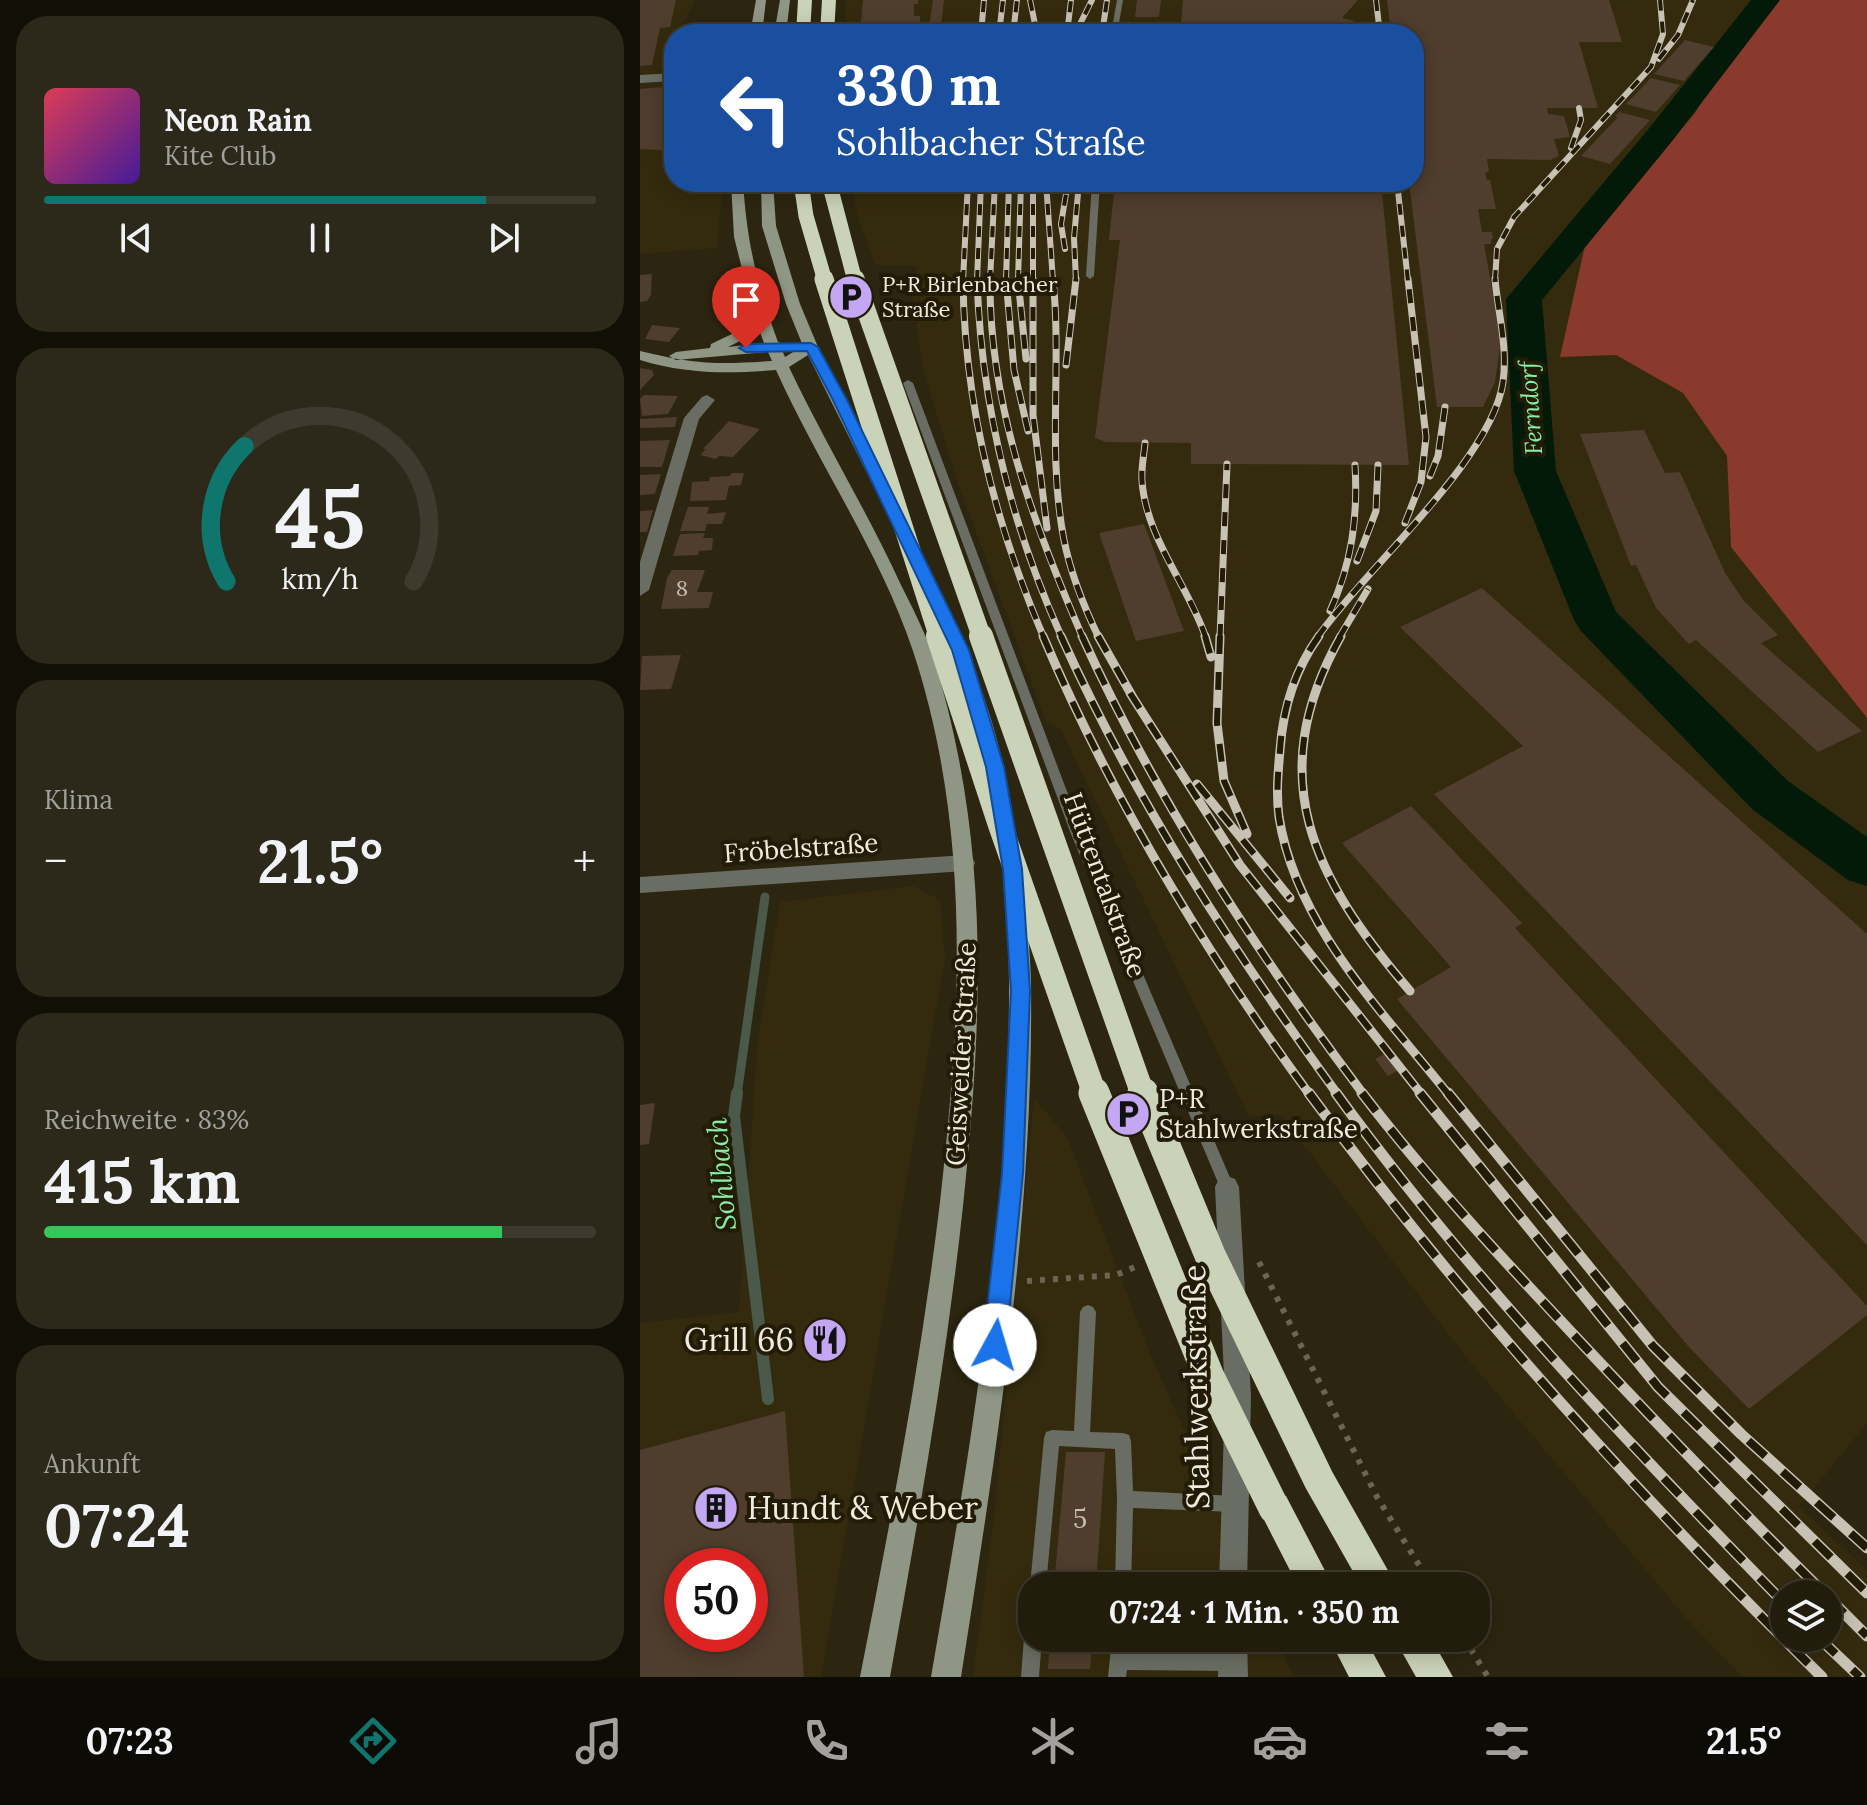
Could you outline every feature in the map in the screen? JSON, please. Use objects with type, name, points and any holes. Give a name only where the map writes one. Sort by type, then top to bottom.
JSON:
[{"type":"highway","points":[[804,24],[805,0]]},
{"type":"highway","points":[[828,24],[829,0]]},
{"type":"highway","points":[[802,192],[819,263],[1044,953],[1101,1114],[1210,1380],[1309,1572]]},
{"type":"highway","name":"Hüttentalstraße","points":[[832,192],[853,274],[1145,1099],[1210,1255],[1319,1480],[1371,1572]]},
{"type":"highway","points":[[1354,1652],[1369,1677]]},
{"type":"highway","points":[[1420,1652],[1436,1677]]},
{"type":"main road","points":[[757,24],[761,0]]},
{"type":"main road","points":[[781,24],[785,0]]},
{"type":"main road","name":"Geisweider Straße","points":[[737,192],[741,255],[773,346],[892,581],[924,658],[948,755],[965,863],[969,993],[950,1223],[908,1504],[875,1677]]},
{"type":"main road","name":"Geisweider Straße","points":[[767,192],[769,226],[779,264],[811,347],[840,400],[960,650],[995,767],[1012,869],[1020,991],[1012,1173],[981,1470],[946,1677]]},
{"type":"main road","points":[[738,229],[769,226]]},
{"type":"main road","points":[[697,355],[739,336],[760,313]]},
{"type":"main road","points":[[644,356],[697,355],[773,346],[811,347]]},
{"type":"main road","points":[[644,356],[672,365],[716,370],[782,365],[811,347]]},
{"type":"street","points":[[640,79],[664,78]]},
{"type":"street","points":[[640,590],[692,418],[707,400]]},
{"type":"street","name":"Fröbelstraße","points":[[640,885],[965,863]]},
{"type":"street","name":"Stahlwerkstraße","points":[[1227,1187],[1238,1396],[1233,1572]]},
{"type":"lane","points":[[1116,24],[1120,0]]},
{"type":"lane","points":[[1090,276],[1095,192]]},
{"type":"lane","points":[[908,383],[1077,834],[1227,1187]]},
{"type":"lane","points":[[1082,1439],[1088,1312]]},
{"type":"lane","points":[[1039,1572],[1052,1438],[1123,1441],[1123,1572]]},
{"type":"lane","points":[[1125,1499],[1235,1504]]},
{"type":"lane","points":[[1030,1677],[1032,1652]]},
{"type":"lane","points":[[1118,1669],[1233,1659]]},
{"type":"path","points":[[1255,1252],[1271,1291],[1377,1497],[1423,1572]]},
{"type":"path","points":[[1002,1282],[1116,1275],[1144,1262]]},
{"type":"path","points":[[1473,1652],[1488,1677]]},
{"type":"shaded area","points":[[640,0],[695,0],[683,24],[664,24],[664,63],[657,77],[664,77],[664,192],[722,192],[717,248],[640,254]]},
{"type":"shaded area","points":[[846,0],[1763,0],[1695,113],[1586,241],[1561,357],[1616,355],[1683,393],[1727,456],[1731,547],[1867,718],[1867,1423],[1799,1507],[1867,1570],[1867,1677],[1743,1677],[1692,1625],[1462,1352],[1281,1115],[1249,1117],[1061,730],[1046,722],[958,483],[923,370],[912,295],[917,266],[875,265],[852,192],[1424,192],[1424,24],[845,24]]},
{"type":"shaded area","points":[[1763,0],[1867,0],[1867,718],[1731,547],[1727,456],[1683,393],[1616,355],[1560,357],[1586,241],[1695,113]]},
{"type":"shaded area","points":[[914,886],[940,900],[945,957],[821,1677],[640,1677],[640,1323],[739,1312],[758,1037],[780,902]]},
{"type":"shaded area","points":[[1034,1098],[1067,1137],[1149,1351],[1247,1572],[1018,1572],[1018,1652],[1282,1652],[1293,1677],[973,1677],[994,1516]]},
{"type":"building","points":[[640,0],[676,0],[671,24],[660,28],[652,65],[640,66]]},
{"type":"building","points":[[863,0],[918,0],[918,4],[914,4],[914,16],[920,16],[920,24],[861,24]]},
{"type":"building","points":[[933,0],[944,0],[941,24],[929,24]]},
{"type":"building","points":[[1137,0],[1161,0],[1159,17],[1135,17]]},
{"type":"building","points":[[1183,0],[1358,0],[1342,18],[1354,21],[1352,24],[1181,24]]},
{"type":"building","points":[[1387,0],[1609,0],[1622,42],[1579,42],[1598,108],[1547,108],[1548,114],[1564,116],[1570,137],[1554,139],[1559,156],[1550,160],[1487,159],[1489,172],[1485,172],[1487,180],[1490,180],[1496,209],[1478,209],[1482,232],[1492,232],[1491,244],[1484,244],[1501,339],[1495,382],[1483,407],[1437,407],[1410,192],[1424,192],[1424,24],[1390,24]]},
{"type":"building","points":[[1685,40],[1714,47],[1684,81],[1654,74]]},
{"type":"building","points":[[1651,78],[1680,85],[1656,112],[1626,104]]},
{"type":"building","points":[[664,87],[664,150],[640,149],[640,89]]},
{"type":"building","points":[[1619,112],[1650,120],[1610,164],[1581,156],[1618,117],[1615,116]]},
{"type":"building","points":[[1114,192],[1382,192],[1409,465],[1191,464],[1191,443],[1106,442],[1095,438],[1120,240],[1109,240]]},
{"type":"building","points":[[652,274],[651,295],[647,301],[640,302],[640,275]]},
{"type":"building","points":[[652,325],[680,328],[669,342],[645,339]]},
{"type":"building","points":[[640,368],[652,370],[654,375],[640,390]]},
{"type":"building","points":[[644,395],[678,396],[668,414],[642,416],[640,399]]},
{"type":"building","points":[[677,417],[675,427],[640,428],[640,419]]},
{"type":"building","points":[[729,421],[760,429],[733,457],[719,456],[716,459],[700,455],[706,449],[703,449]]},
{"type":"building","points":[[1644,430],[1665,473],[1680,472],[1725,573],[1744,601],[1778,635],[1761,643],[1862,731],[1818,752],[1696,640],[1689,644],[1656,608],[1636,565],[1631,566],[1580,434]]},
{"type":"building","points":[[670,440],[662,467],[640,467],[640,441]]},
{"type":"building","points":[[731,473],[744,473],[741,485],[729,486],[726,500],[690,501],[692,482],[709,481],[710,477],[730,476]]},
{"type":"building","points":[[661,474],[655,494],[640,495],[640,475]]},
{"type":"building","points":[[688,507],[709,507],[707,514],[726,512],[722,524],[707,524],[705,531],[680,531]]},
{"type":"building","points":[[653,510],[647,532],[640,532],[640,511]]},
{"type":"building","points":[[1144,524],[1184,631],[1136,641],[1099,533]]},
{"type":"building","points":[[705,533],[703,538],[713,538],[712,550],[699,551],[698,555],[673,556],[680,534]]},
{"type":"building","points":[[672,570],[705,570],[697,592],[713,592],[709,608],[661,609],[667,578]]},
{"type":"building","points":[[1482,588],[1867,934],[1867,1245],[1434,794],[1523,746],[1400,627]]},
{"type":"building","points":[[681,655],[671,689],[640,690],[642,656]]},
{"type":"building","points":[[1411,806],[1522,923],[1515,928],[1867,1306],[1867,1315],[1749,1409],[1689,1347],[1397,999],[1451,967],[1342,843]]},
{"type":"building","points":[[1384,1054],[1397,1071],[1388,1076],[1375,1059]]},
{"type":"building","points":[[655,1103],[649,1144],[640,1145],[640,1105]]},
{"type":"building","name":"Hundt & Weber","points":[[785,1411],[804,1677],[640,1677],[640,1450]]},
{"type":"building","points":[[1066,1452],[1105,1452],[1097,1572],[1055,1572]]},
{"type":"building","points":[[1049,1652],[1092,1652],[1090,1669],[1048,1669]]},
{"type":"waterway","name":"Ferndorf","points":[[1766,0],[1662,133],[1524,299],[1535,471],[1597,620],[1770,795],[1867,865]]},
{"type":"waterway","name":"Sohlbach","points":[[737,1095],[765,897]]},
{"type":"waterway","name":"Sohlbach","points":[[737,1093],[734,1116],[768,1399]]},
{"type":"railway","points":[[982,24],[984,0]]},
{"type":"railway","points":[[1000,24],[1003,0]]},
{"type":"railway","points":[[1014,24],[1017,0]]},
{"type":"railway","points":[[1030,0],[1035,24]]},
{"type":"railway","points":[[1068,24],[1071,0]]},
{"type":"railway","points":[[1080,24],[1092,0]]},
{"type":"railway","points":[[1103,24],[1107,0]]},
{"type":"railway","points":[[1376,0],[1379,24]]},
{"type":"railway","points":[[1495,280],[1497,249],[1514,217],[1651,67],[1663,34],[1660,0]]},
{"type":"railway","points":[[1659,59],[1678,35],[1693,0]]},
{"type":"railway","points":[[1571,148],[1581,120],[1579,108]]},
{"type":"railway","points":[[963,280],[967,192]]},
{"type":"railway","points":[[977,280],[981,192]]},
{"type":"railway","points":[[990,280],[994,192]]},
{"type":"railway","points":[[1006,280],[1009,192]]},
{"type":"railway","points":[[1018,279],[1021,192]]},
{"type":"railway","points":[[1033,192],[1033,415],[1047,528]]},
{"type":"railway","points":[[1047,192],[1053,281]]},
{"type":"railway","points":[[1076,280],[1074,238],[1078,192]]},
{"type":"railway","points":[[1398,192],[1408,281]]},
{"type":"railway","points":[[1065,249],[1061,224],[1066,194]]},
{"type":"railway","points":[[1018,279],[1026,359]]},
{"type":"railway","points":[[1053,279],[1059,508],[1070,566],[1098,637]]},
{"type":"railway","points":[[1405,523],[1421,482],[1426,437],[1408,279]]},
{"type":"railway","points":[[963,280],[969,371],[986,462],[1011,551],[1044,638]]},
{"type":"railway","points":[[977,280],[985,372],[1002,463],[1028,552],[1062,638]]},
{"type":"railway","points":[[990,280],[997,372],[1017,463],[1047,551],[1083,638]]},
{"type":"railway","points":[[1006,280],[1014,370],[1028,431]]},
{"type":"railway","points":[[1066,365],[1076,280]]},
{"type":"railway","points":[[1317,638],[1452,479],[1494,413],[1504,369],[1495,280]]},
{"type":"railway","points":[[1430,476],[1438,456],[1445,407]]},
{"type":"railway","points":[[1145,443],[1142,481],[1151,522],[1206,638]]},
{"type":"railway","points":[[1220,638],[1227,464]]},
{"type":"railway","points":[[1330,611],[1344,575],[1352,540],[1355,465]]},
{"type":"railway","points":[[1357,561],[1376,511],[1378,465]]},
{"type":"railway","points":[[1339,638],[1368,589]]},
{"type":"railway","points":[[1043,636],[1099,756],[1163,873],[1234,986],[1310,1095]]},
{"type":"railway","points":[[1061,636],[1153,815],[1223,929],[1338,1095]]},
{"type":"railway","points":[[1082,636],[1142,756],[1210,873],[1285,986],[1364,1095]]},
{"type":"railway","points":[[1205,636],[1211,657]]},
{"type":"railway","points":[[1220,636],[1217,723],[1224,781],[1247,834]]},
{"type":"railway","points":[[1319,636],[1296,676],[1282,734],[1278,800],[1288,857],[1303,895],[1346,966],[1449,1095]]},
{"type":"railway","points":[[1341,636],[1317,687],[1305,736],[1302,781],[1310,825],[1325,867],[1347,908],[1410,991]]},
{"type":"railway","points":[[1098,637],[1134,699]]},
{"type":"railway","points":[[1130,693],[1134,699]]},
{"type":"railway","points":[[1134,699],[1240,865],[1422,1095]]},
{"type":"railway","points":[[1197,784],[1290,898]]},
{"type":"railway","points":[[1309,1093],[1428,1246],[1554,1395],[1685,1538],[1822,1677]]},
{"type":"railway","points":[[1336,1093],[1440,1227],[1551,1356],[1770,1589]]},
{"type":"railway","points":[[1362,1093],[1443,1192],[1529,1287],[1811,1580]]},
{"type":"railway","points":[[1420,1093],[1658,1387],[1867,1593]]},
{"type":"railway","points":[[1448,1093],[1653,1346],[1741,1434],[1867,1548]]},
{"type":"railway","points":[[1842,1611],[1867,1636]]},
{"type":"railway","points":[[1834,1652],[1860,1677]]},
{"type":"place","name":"P+R Birlenbacher Straße","points":[[851,297]]},
{"type":"place","name":"P+R Stahlwerkstraße","points":[[1128,1114]]},
{"type":"place","name":"Grill 66","points":[[825,1340]]},
{"type":"place","name":"Hundt & Weber","points":[[716,1508]]},
{"type":"route","points":[[746,348],[811,347],[828,375],[960,650],[995,767],[1012,869],[1020,991],[1012,1173],[995,1345]]}]
